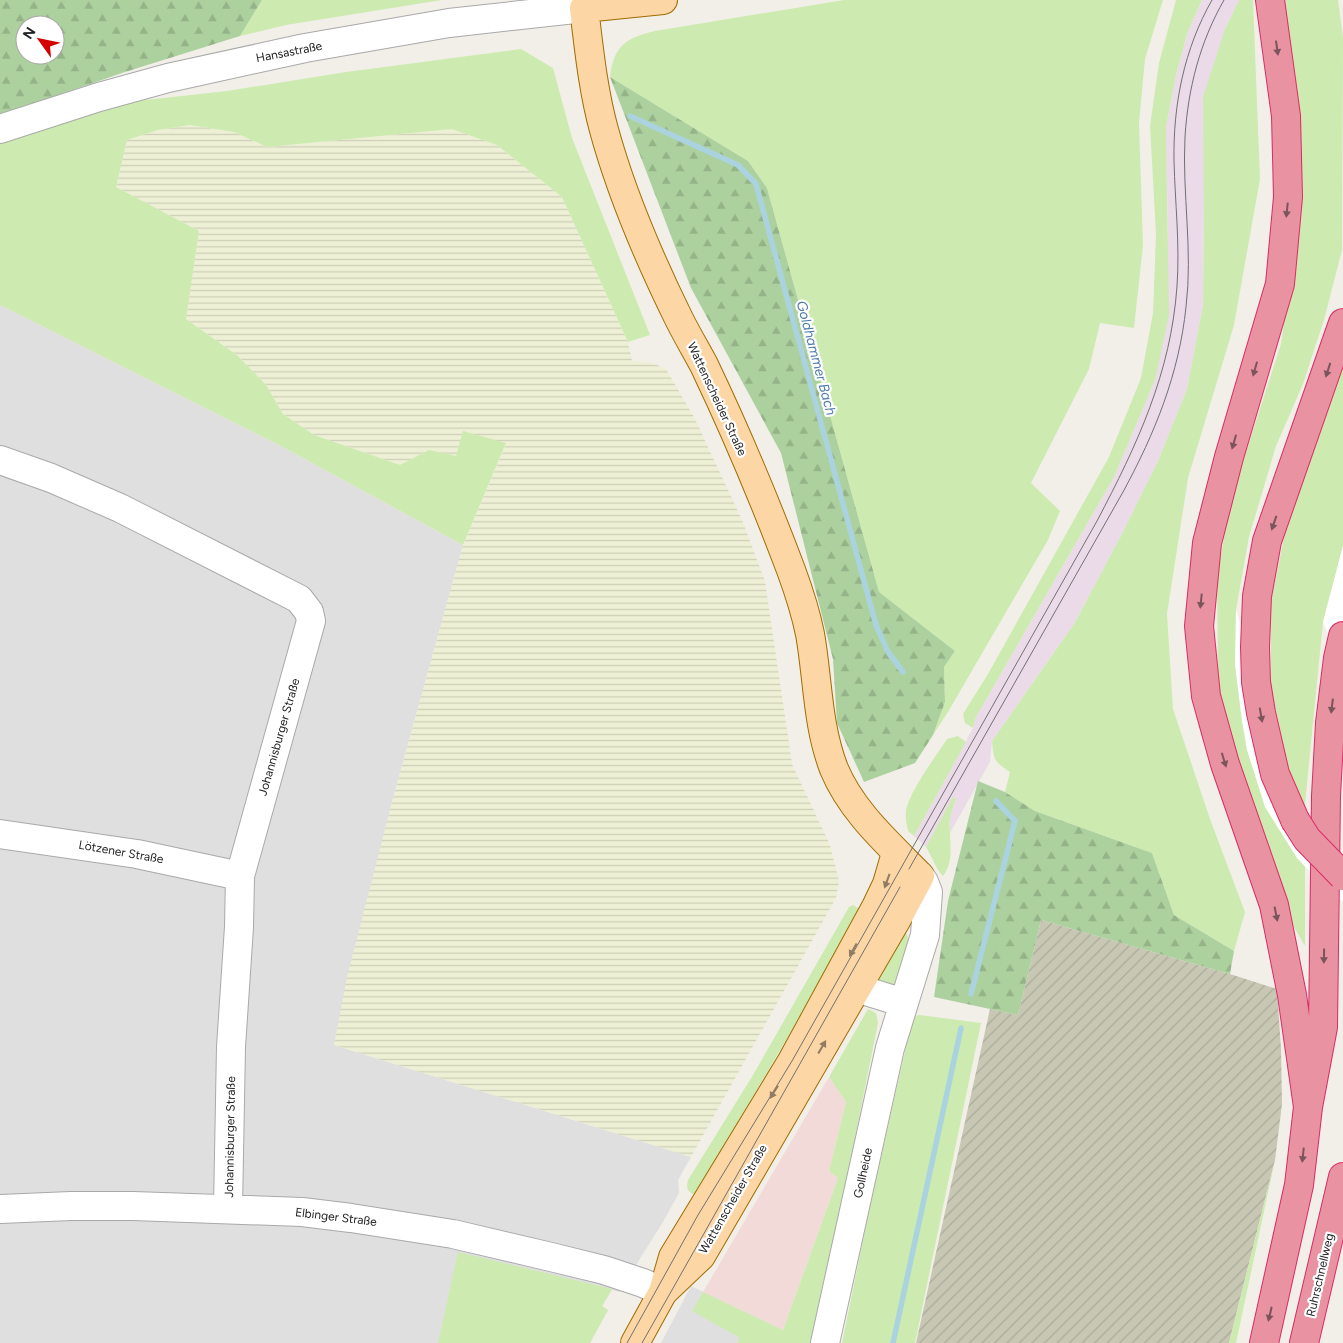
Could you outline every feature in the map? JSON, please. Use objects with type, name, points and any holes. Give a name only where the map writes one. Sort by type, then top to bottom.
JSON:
[{"type":"highway","points":[[1270,0],[1286,116],[1288,197],[1280,284],[1229,457],[1207,543],[1199,626],[1206,696],[1225,764],[1274,905],[1292,995],[1308,1107]]},
{"type":"highway","points":[[1343,324],[1267,541],[1257,596],[1255,647],[1261,713],[1275,774],[1295,820],[1307,839],[1343,876]]},
{"type":"highway","points":[[1264,1343],[1299,1186],[1308,1107],[1323,1027],[1326,796],[1330,723],[1340,647]]},
{"type":"highway","name":"Ruhrschnellweg","points":[[1304,1343],[1343,1177]]},
{"type":"main road","points":[[583,4],[663,0]]},
{"type":"main road","name":"Wattenscheider Straße","points":[[583,4],[594,83],[603,128],[620,184],[651,260],[703,364],[743,453],[792,573],[810,633],[817,695],[824,734],[834,769],[849,797],[862,815],[896,853],[920,876],[897,919],[701,1256],[664,1292]]},
{"type":"main road","name":"Wattenscheider Straße","points":[[664,1292],[673,1257],[792,1061],[876,908],[887,884],[896,853]]},
{"type":"main road","points":[[635,1343],[664,1292]]},
{"type":"street","name":"Hansastraße","points":[[0,129],[98,97],[168,78],[288,52],[449,23],[583,4]]},
{"type":"street","name":"Johannisburger Straße","points":[[0,460],[51,478],[120,508],[299,599],[309,612],[311,621],[240,876],[231,1047],[228,1208]]},
{"type":"street","name":"Lötzener Straße","points":[[0,834],[137,854],[240,876]]},
{"type":"street","name":"Gollheide","points":[[825,1343],[890,1048],[925,935],[928,892],[920,876]]},
{"type":"street","points":[[856,988],[904,1003]]},
{"type":"street","name":"Elbinger Straße","points":[[0,1209],[133,1206],[302,1212],[453,1234],[604,1270],[664,1292]]},
{"type":"shaded area","points":[[1202,0],[1239,0],[1225,29],[1204,214],[1203,305],[1187,389],[1158,461],[1074,624],[992,741],[990,762],[950,833],[950,816],[956,799],[954,798],[926,847],[914,836],[973,728],[976,717],[1114,477],[1155,380],[1168,236],[1166,127],[1176,75],[1188,31]]},
{"type":"shaded area","points":[[190,125],[234,132],[267,147],[453,129],[497,145],[562,197],[628,342],[632,361],[650,362],[666,369],[694,417],[742,520],[765,581],[792,764],[830,845],[839,881],[836,898],[691,1157],[334,1045],[347,977],[392,802],[463,545],[506,444],[456,457],[429,450],[400,465],[314,435],[283,414],[266,385],[238,356],[186,319],[199,231],[116,187],[127,140],[158,130]]},
{"type":"shaded area","points":[[0,305],[279,445],[463,545],[392,802],[334,1045],[691,1157],[678,1180],[679,1193],[663,1222],[619,1292],[612,1290],[602,1306],[608,1310],[590,1343],[0,1343]]},
{"type":"shaded area","points":[[1041,920],[1277,989],[1282,1104],[1275,1160],[1229,1343],[916,1343],[990,1009],[1018,1015]]},
{"type":"shaded area","points":[[829,1077],[846,1102],[829,1171],[838,1178],[783,1330],[703,1292]]},
{"type":"shaded area","points":[[691,1286],[783,1330],[784,1343],[661,1343]]},
{"type":"green space","points":[[0,0],[262,0],[240,36],[125,72],[0,115]]},
{"type":"green space","points":[[262,0],[442,0],[286,25],[240,36]]},
{"type":"green space","points":[[844,0],[1163,0],[1145,59],[1139,123],[1143,245],[1134,328],[1100,323],[1089,369],[1031,483],[1060,511],[1048,540],[933,735],[945,702],[944,667],[955,651],[879,592],[767,188],[748,161],[610,77],[618,50],[629,40],[645,34]]},
{"type":"green space","points":[[1176,0],[1202,0],[1188,31],[1176,75],[1166,127],[1169,315],[1155,380],[1114,477],[976,717],[973,728],[965,723],[963,714],[988,674],[1109,457],[1141,378],[1153,313],[1156,235],[1150,126],[1159,63]]},
{"type":"green space","points":[[1239,0],[1253,0],[1260,179],[1234,325],[1188,478],[1167,614],[1173,709],[1210,819],[1245,912],[1234,951],[1174,915],[1152,853],[1035,811],[1005,792],[1010,772],[996,760],[992,741],[1074,624],[1158,461],[1187,389],[1203,305],[1203,97],[1225,29]]},
{"type":"green space","points":[[1284,0],[1338,0],[1343,38],[1342,250],[1324,320],[1303,384],[1276,446],[1249,537],[1236,610],[1271,709],[1271,601],[1288,518],[1343,357],[1343,546],[1323,622],[1305,804],[1305,946],[1294,927],[1239,783],[1221,705],[1218,682],[1217,577],[1231,498],[1281,344],[1299,214]]},
{"type":"green space","points":[[521,49],[553,68],[572,138],[650,335],[628,342],[562,197],[497,145],[452,129],[267,147],[234,132],[190,125],[158,130],[127,140],[116,187],[199,231],[186,319],[238,356],[266,385],[283,414],[314,435],[400,465],[429,450],[456,456],[463,431],[506,443],[463,545],[279,445],[0,305],[0,140],[127,102],[227,91],[346,72]]},
{"type":"green space","points":[[610,77],[748,161],[767,188],[879,592],[955,651],[944,667],[945,702],[933,735],[915,763],[864,782],[837,723],[833,659],[781,453],[691,288]]},
{"type":"green space","points":[[958,736],[966,742],[914,836],[908,831],[906,811],[908,803],[947,739]]},
{"type":"green space","points":[[978,781],[1005,792],[1035,811],[1152,853],[1174,915],[1234,951],[1230,974],[1041,920],[1018,1015],[934,997],[948,901]]},
{"type":"green space","points":[[953,797],[956,799],[950,818],[951,848],[949,863],[943,876],[926,847]]},
{"type":"green space","points":[[853,905],[860,909],[788,1037],[694,1195],[688,1189],[688,1180],[753,1075],[849,907]]},
{"type":"green space","points":[[903,933],[906,933],[908,938],[906,960],[896,988],[878,982]]},
{"type":"green space","points":[[868,1009],[876,1013],[878,1023],[814,1343],[737,1343],[740,1338],[692,1311],[703,1292],[783,1330],[838,1178],[829,1171],[846,1102],[829,1077]]},
{"type":"green space","points":[[920,1015],[981,1023],[915,1343],[842,1343],[870,1206],[913,1016]]},
{"type":"green space","points":[[1275,1160],[1236,1343],[1229,1343]]},
{"type":"green space","points":[[458,1252],[612,1289],[602,1306],[608,1310],[590,1343],[438,1343]]},
{"type":"pier","points":[[1343,546],[1343,670],[1323,622]]},
{"type":"pier","points":[[1236,610],[1271,711],[1281,755],[1302,806],[1315,828],[1343,860],[1343,902],[1297,858],[1265,807],[1247,750],[1242,721],[1235,665]]},
{"type":"waterway","name":"Goldhammer Bach","points":[[630,116],[738,165],[756,184],[876,625],[888,652],[903,672]]},
{"type":"waterway","points":[[971,994],[1015,821],[996,801]]},
{"type":"waterway","points":[[893,1343],[961,1028]]},
{"type":"tram line","points":[[627,1343],[698,1215],[792,1061],[1097,521],[1126,464],[1150,408],[1168,349],[1178,270],[1174,161],[1178,98],[1187,58],[1202,19],[1212,0]]},
{"type":"tram line","points":[[909,869],[1123,492],[1135,470],[1164,402],[1183,332],[1188,286],[1184,158],[1189,101],[1202,49],[1224,0]]},
{"type":"tram line","points":[[642,1343],[900,887]]}]
